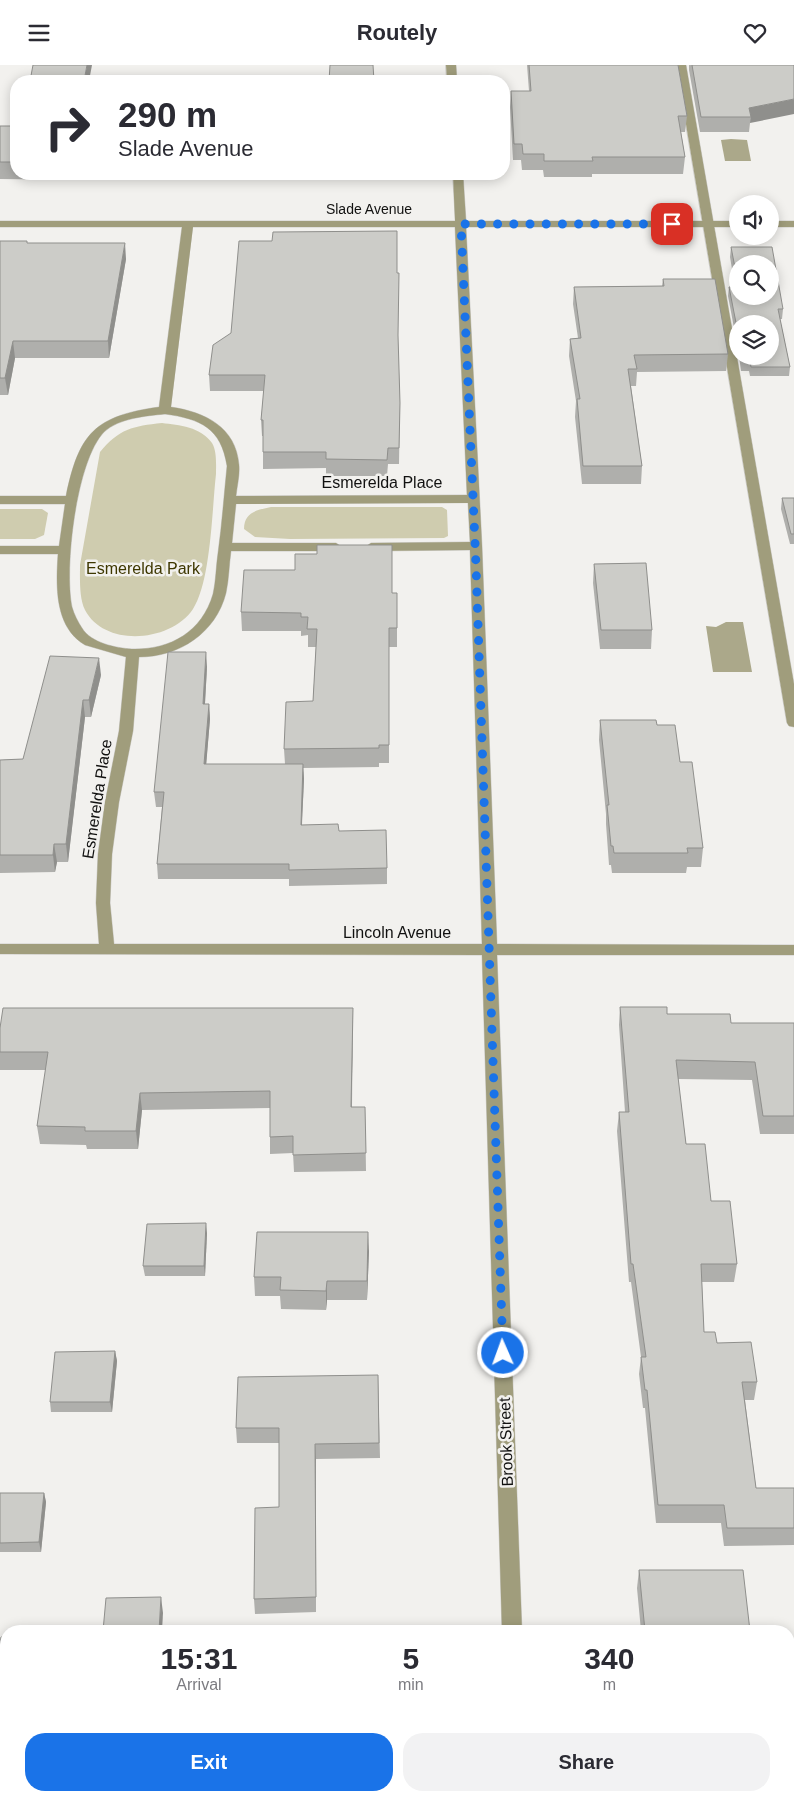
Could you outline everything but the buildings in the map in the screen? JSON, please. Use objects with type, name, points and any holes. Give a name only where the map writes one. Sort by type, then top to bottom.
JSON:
[{"type":"street","points":[[681,65],[794,723]]},
{"type":"street","name":"Brook Street","points":[[458,180],[476,546],[512,1625]]},
{"type":"street","name":"Slade Avenue","points":[[0,224],[729,223]]},
{"type":"street","points":[[779,223],[794,223]]},
{"type":"street","points":[[165,411],[188,224]]},
{"type":"street","points":[[165,411],[182,412],[200,417],[211,423],[222,433],[228,442],[232,455],[230,500],[219,594],[204,624],[178,645],[162,651],[133,654],[94,644],[81,637],[66,608],[64,595],[65,550],[72,501],[81,461],[88,446],[101,429],[142,413],[165,411]]},
{"type":"street","name":"Esmerelda Place","points":[[230,500],[473,499]]},
{"type":"street","points":[[0,500],[72,501]]},
{"type":"street","points":[[225,547],[476,546]]},
{"type":"street","points":[[0,550],[65,550]]},
{"type":"street","name":"Esmerelda Place","points":[[107,950],[103,903],[105,854],[112,802],[126,731],[133,654]]},
{"type":"street","name":"Lincoln Avenue","points":[[0,949],[794,950]]},
{"type":"green space","name":"Esmerelda Park","points":[[162,423],[196,430],[202,433],[214,446],[216,474],[212,525],[204,581],[193,609],[183,620],[170,628],[154,634],[122,635],[107,631],[94,622],[85,610],[81,594],[80,565],[100,452],[114,438],[127,430]]},
{"type":"green space","points":[[271,507],[442,507],[447,510],[448,536],[444,538],[290,539],[255,537],[244,529],[249,515]]},
{"type":"green space","points":[[0,509],[42,509],[48,513],[44,535],[35,539],[0,539]]},
{"type":"shaded area","points":[[721,140],[747,140],[751,161],[725,161]]},
{"type":"shaded area","points":[[726,622],[743,622],[752,672],[713,672],[706,626],[716,627]]},
{"type":"route","points":[[503,1353],[476,565],[461,224],[672,224]]}]
